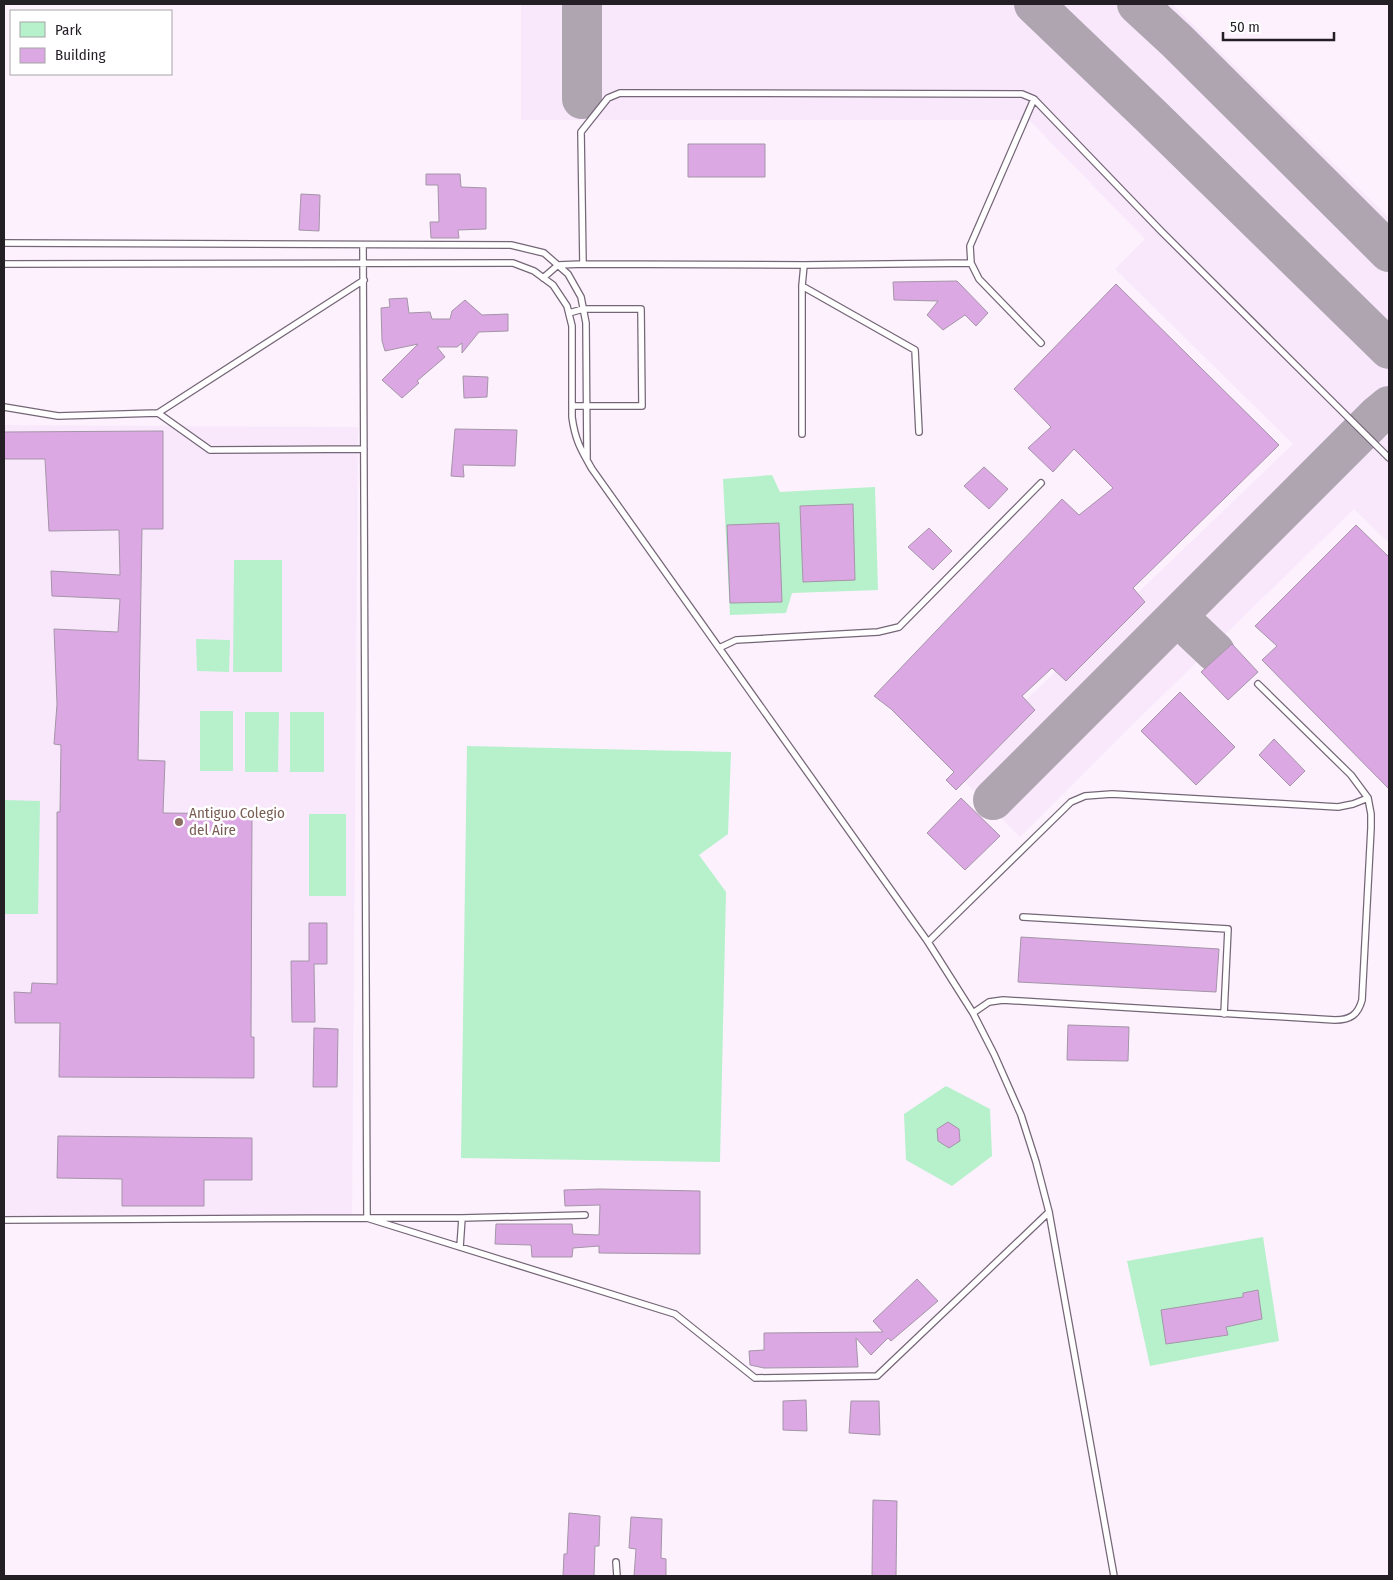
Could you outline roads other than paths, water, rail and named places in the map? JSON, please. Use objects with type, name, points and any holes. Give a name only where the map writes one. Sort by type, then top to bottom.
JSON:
[{"type":"lane","points":[[583,264],[581,132],[608,98],[620,93],[1022,94],[1034,99],[1161,231],[1389,458]]},
{"type":"lane","points":[[1034,99],[970,246],[971,263],[979,279],[1040,343]]},
{"type":"lane","points":[[4,243],[511,245],[544,253],[568,274],[581,297],[584,309],[586,323],[587,460]]},
{"type":"lane","points":[[363,245],[367,1218]]},
{"type":"lane","points":[[4,264],[513,263],[534,271],[553,285],[567,306],[572,326],[572,406],[574,431],[578,446],[928,942],[973,1012],[1021,1115],[1049,1212],[1114,1576]]},
{"type":"lane","points":[[543,278],[558,265],[583,264],[804,265],[971,263]]},
{"type":"lane","points":[[802,434],[802,286],[804,265]]},
{"type":"lane","points":[[4,407],[58,416],[158,413],[364,280]]},
{"type":"lane","points":[[802,286],[915,350],[919,432]]},
{"type":"lane","points":[[569,313],[584,309],[641,309],[642,406],[572,406]]},
{"type":"lane","points":[[158,413],[210,450],[364,449]]},
{"type":"lane","points":[[719,648],[736,640],[878,632],[899,627],[1041,484]]},
{"type":"lane","points":[[973,1012],[989,1002],[1002,1000],[1335,1020],[1351,1018],[1356,1014],[1362,1000],[1371,828],[1368,798],[1351,775],[1258,684]]},
{"type":"lane","points":[[928,942],[1071,802],[1085,796],[1112,794],[1338,808],[1368,798]]},
{"type":"lane","points":[[1023,917],[1228,929],[1224,1014]]},
{"type":"lane","points":[[367,1218],[675,1314],[755,1378],[877,1376],[1049,1212]]},
{"type":"lane","points":[[4,1220],[462,1218],[585,1215]]},
{"type":"lane","points":[[460,1247],[462,1218]]},
{"type":"lane","points":[[616,1562],[617,1576]]},
{"type":"place","name":"Antiguo Colegio del Aire","points":[[179,822]]}]
